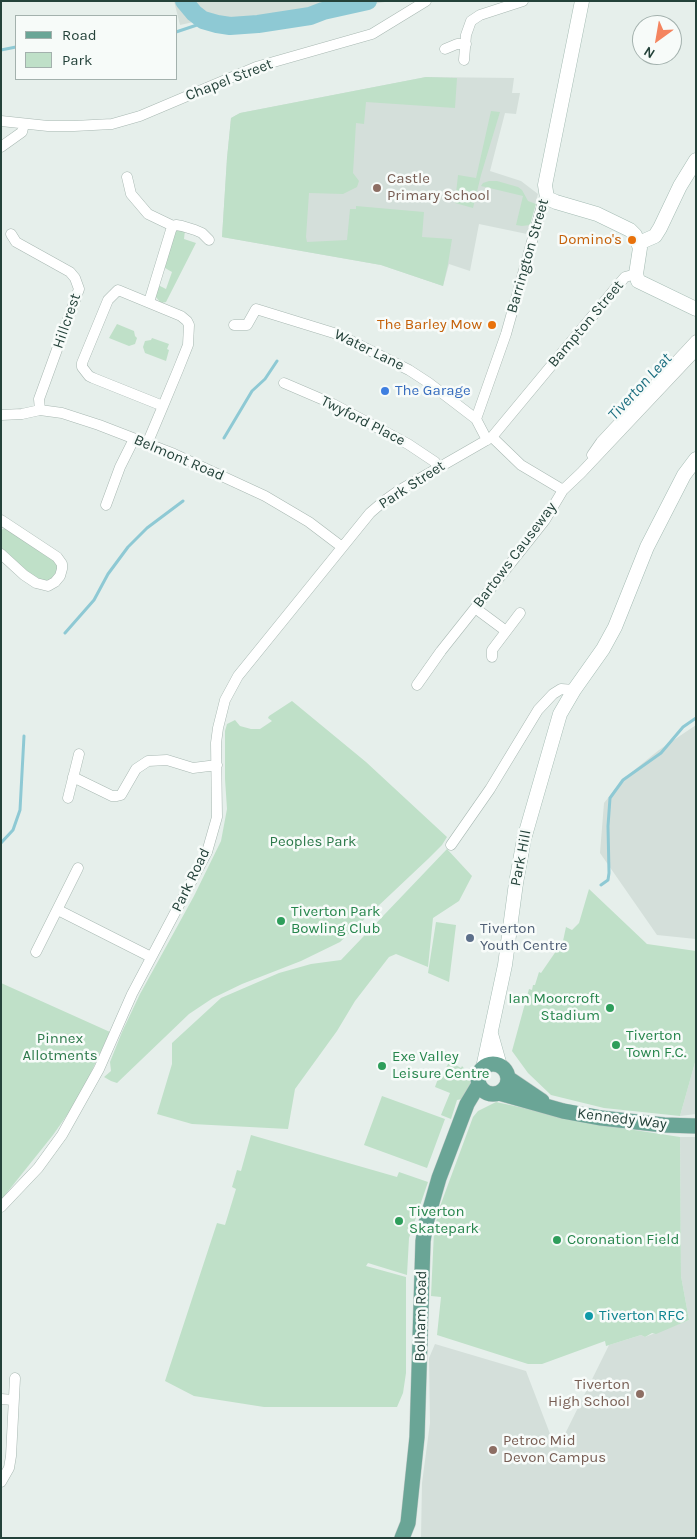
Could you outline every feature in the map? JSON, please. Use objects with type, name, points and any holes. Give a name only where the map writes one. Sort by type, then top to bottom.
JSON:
[{"type":"main road","points":[[491,1064],[504,1072],[506,1087],[489,1091],[478,1076],[483,1068],[491,1064]]},
{"type":"main road","name":"Kennedy Way","points":[[504,1072],[549,1106]]},
{"type":"main road","name":"Kennedy Way","points":[[489,1091],[563,1111],[601,1118],[664,1125],[696,1126]]},
{"type":"main road","name":"Bolham Road","points":[[402,1538],[408,1530],[417,1437],[423,1241],[426,1223],[439,1178],[467,1104],[489,1091]]},
{"type":"street","name":"Chapel Street","points":[[1,121],[48,126],[112,124],[140,116],[256,67],[372,34],[426,1]]},
{"type":"street","points":[[464,60],[468,26],[475,18],[523,1]]},
{"type":"street","name":"Barrington Street","points":[[476,419],[506,334],[543,202],[547,198],[545,185],[582,1]]},
{"type":"street","points":[[445,49],[457,44],[466,44]]},
{"type":"street","points":[[1,147],[22,132],[24,124]]},
{"type":"street","points":[[547,198],[597,214],[615,222],[630,230],[639,243],[655,236],[680,186],[696,160]]},
{"type":"street","points":[[127,177],[131,194],[153,218],[165,221],[173,226],[182,226],[195,230],[202,233],[209,240]]},
{"type":"street","points":[[149,302],[173,226]]},
{"type":"street","name":"Hillcrest","points":[[11,234],[16,242],[70,272],[75,278],[79,289],[39,398],[40,410]]},
{"type":"street","name":"Bampton Street","points":[[489,438],[619,284],[625,278],[636,274],[639,243]]},
{"type":"street","points":[[636,274],[638,281],[696,308]]},
{"type":"street","points":[[147,444],[163,406],[188,345],[189,325],[188,321],[181,316],[118,290],[108,300],[82,367],[88,376],[163,406]]},
{"type":"street","name":"Water Lane","points":[[234,325],[246,325],[256,309],[325,329],[409,370],[476,419],[489,438],[521,465],[563,490]]},
{"type":"street","points":[[590,463],[595,450],[601,442],[696,340]]},
{"type":"street","points":[[590,463],[696,351]]},
{"type":"street","name":"Twyford Place","points":[[284,383],[333,404],[408,444],[435,462],[437,467]]},
{"type":"street","name":"Belmont Road","points":[[1,416],[40,410],[62,413],[134,439],[215,472],[265,496],[308,522],[342,547]]},
{"type":"street","name":"Park Street","points":[[342,547],[370,513],[384,501],[437,467],[489,438]]},
{"type":"street","points":[[106,505],[120,467],[134,439]]},
{"type":"street","name":"Park Hill","points":[[483,1068],[505,966],[524,839],[560,714],[574,690],[604,649],[623,609],[647,546],[684,475],[696,459]]},
{"type":"street","name":"Bartows Causeway","points":[[417,685],[425,671],[545,520],[563,490],[590,463]]},
{"type":"street","points":[[1,520],[57,557],[62,564],[60,576],[48,586],[36,583],[1,554]]},
{"type":"street","name":"Park Road","points":[[1,1207],[38,1168],[62,1135],[99,1069],[132,994],[207,852],[217,817],[216,743],[218,728],[225,700],[231,686],[342,547]]},
{"type":"street","points":[[475,608],[506,631]]},
{"type":"street","points":[[492,657],[492,650],[520,613]]},
{"type":"street","points":[[451,845],[490,789],[538,710],[553,694],[561,689],[574,690]]},
{"type":"street","points":[[68,798],[79,754]]},
{"type":"street","points":[[73,777],[112,796],[117,796],[121,795],[130,776],[136,769],[148,761],[167,760],[193,768],[217,765]]},
{"type":"street","points":[[36,952],[78,868]]},
{"type":"street","points":[[58,910],[151,957]]},
{"type":"street","name":"Park Hill","points":[[491,1033],[504,1072]]},
{"type":"street","points":[[1,1482],[9,1468],[11,1456],[15,1378]]},
{"type":"street","points":[[1,1399],[13,1400]]},
{"type":"shaded area","points":[[174,1],[391,1],[277,20],[236,23],[218,22],[204,17],[198,21],[180,25]]},
{"type":"shaded area","name":"Castle Primary School","points":[[426,77],[514,78],[512,93],[520,93],[516,114],[505,113],[490,171],[521,181],[538,194],[527,234],[479,224],[470,271],[449,264],[443,286],[381,265],[222,237],[231,118],[240,113]]},
{"type":"shaded area","points":[[696,725],[696,939],[657,935],[600,853],[604,803],[622,780],[659,750]]},
{"type":"shaded area","points":[[696,1059],[696,1114],[680,1116],[690,1080]]},
{"type":"shaded area","points":[[680,1137],[696,1137],[696,1538],[421,1538],[422,1483],[430,1423],[429,1358],[435,1344],[526,1371],[552,1439],[564,1436],[609,1345],[641,1335],[645,1337],[689,1320],[681,1276]]},
{"type":"green space","points":[[426,77],[457,78],[455,108],[366,102],[364,124],[356,123],[353,173],[359,181],[357,187],[343,194],[309,193],[306,237],[307,242],[347,240],[350,209],[356,209],[356,206],[424,212],[422,237],[452,239],[443,286],[381,265],[222,237],[231,118],[240,113]]},
{"type":"green space","points":[[491,111],[500,112],[473,208],[455,203],[458,175],[476,178]]},
{"type":"green space","points":[[489,181],[497,181],[518,187],[522,190],[528,201],[536,204],[530,225],[516,225],[523,196],[481,186]]},
{"type":"green space","points":[[185,230],[184,239],[196,243],[166,302],[161,303],[155,296],[157,287],[160,286],[166,289],[172,272],[163,265],[175,231]]},
{"type":"green space","points":[[117,324],[134,331],[137,338],[135,344],[129,346],[109,338]]},
{"type":"green space","points":[[152,338],[169,344],[166,361],[145,353],[143,347],[145,341]]},
{"type":"green space","points":[[7,527],[54,558],[57,564],[57,573],[49,582],[39,581],[3,551],[1,547],[1,530]]},
{"type":"green space","name":"Peoples Park","points":[[292,701],[366,762],[447,837],[428,859],[340,942],[301,961],[242,984],[213,998],[189,1014],[117,1083],[111,1081],[104,1077],[111,1071],[110,1062],[122,1032],[140,994],[194,896],[221,841],[227,809],[225,731],[227,724],[235,720],[240,726],[260,729],[272,721],[268,718],[269,716]]},
{"type":"green space","points":[[447,849],[472,876],[459,901],[433,918],[428,967],[396,954],[389,957],[355,1001],[337,1031],[295,1089],[288,1129],[192,1124],[157,1114],[172,1064],[172,1043],[221,998],[279,973],[311,964],[341,960]]},
{"type":"green space","name":"Ian Moorcroft Stadium","points":[[589,889],[647,944],[696,951],[696,1059],[680,1116],[604,1108],[551,1095],[528,1073],[512,1051],[529,989],[532,990],[539,972],[541,973],[563,941],[566,927],[572,930],[579,923]]},
{"type":"green space","points":[[436,922],[456,925],[449,982],[428,973]]},
{"type":"green space","name":"Pinnex Allotments","points":[[1,983],[110,1032],[79,1098],[53,1135],[1,1200]]},
{"type":"green space","points":[[448,1064],[454,1064],[461,1068],[462,1066],[469,1074],[470,1082],[470,1086],[462,1099],[457,1100],[451,1119],[441,1115],[450,1093],[435,1087],[440,1073],[443,1074]]},
{"type":"green space","points":[[382,1096],[445,1119],[427,1168],[364,1145]]},
{"type":"green space","name":"Coronation Field","points":[[496,1102],[608,1126],[680,1137],[681,1276],[689,1320],[645,1337],[641,1335],[606,1346],[605,1341],[542,1364],[528,1364],[437,1335],[441,1297],[431,1296],[434,1231],[439,1209],[473,1117],[478,1111]]},
{"type":"green space","points":[[251,1135],[397,1177],[399,1172],[428,1182],[409,1238],[407,1275],[368,1263],[366,1266],[406,1277],[406,1373],[403,1393],[397,1407],[264,1407],[194,1396],[165,1381],[217,1223],[225,1225],[236,1189],[232,1187],[237,1170],[241,1171]]},
{"type":"waterway","points":[[184,1],[203,20],[230,26],[310,16],[323,11],[368,1]]},
{"type":"waterway","points":[[178,31],[200,24],[203,20]]},
{"type":"waterway","points":[[1,50],[15,47]]},
{"type":"waterway","points":[[224,438],[252,391],[265,379],[277,361]]},
{"type":"waterway","points":[[65,633],[94,600],[108,574],[128,547],[147,528],[183,501]]},
{"type":"waterway","points":[[601,885],[608,880],[609,873],[608,826],[610,798],[623,780],[661,753],[683,727],[696,718]]},
{"type":"waterway","points":[[1,843],[13,830],[20,810],[24,736]]},
{"type":"place","name":"Castle Primary School","points":[[377,188]]},
{"type":"place","name":"Domino's","points":[[632,240]]},
{"type":"place","name":"The Barley Mow","points":[[492,325]]},
{"type":"place","name":"The Garage","points":[[385,391]]},
{"type":"place","name":"Tiverton Park Bowling Club","points":[[281,921]]},
{"type":"place","name":"Tiverton Youth Centre","points":[[470,938]]},
{"type":"place","name":"Ian Moorcroft Stadium","points":[[610,1008]]},
{"type":"place","name":"Tiverton Town F.C.","points":[[616,1045]]},
{"type":"place","name":"Exe Valley Leisure Centre","points":[[382,1066]]},
{"type":"place","name":"Tiverton Skatepark","points":[[399,1221]]},
{"type":"place","name":"Coronation Field","points":[[557,1240]]},
{"type":"place","name":"Tiverton RFC","points":[[589,1316]]},
{"type":"place","name":"Tiverton High School","points":[[640,1394]]},
{"type":"place","name":"Petroc Mid Devon Campus","points":[[493,1450]]},
{"type":"water label","name":"Tiverton Leat","points":[[640,387]]}]
